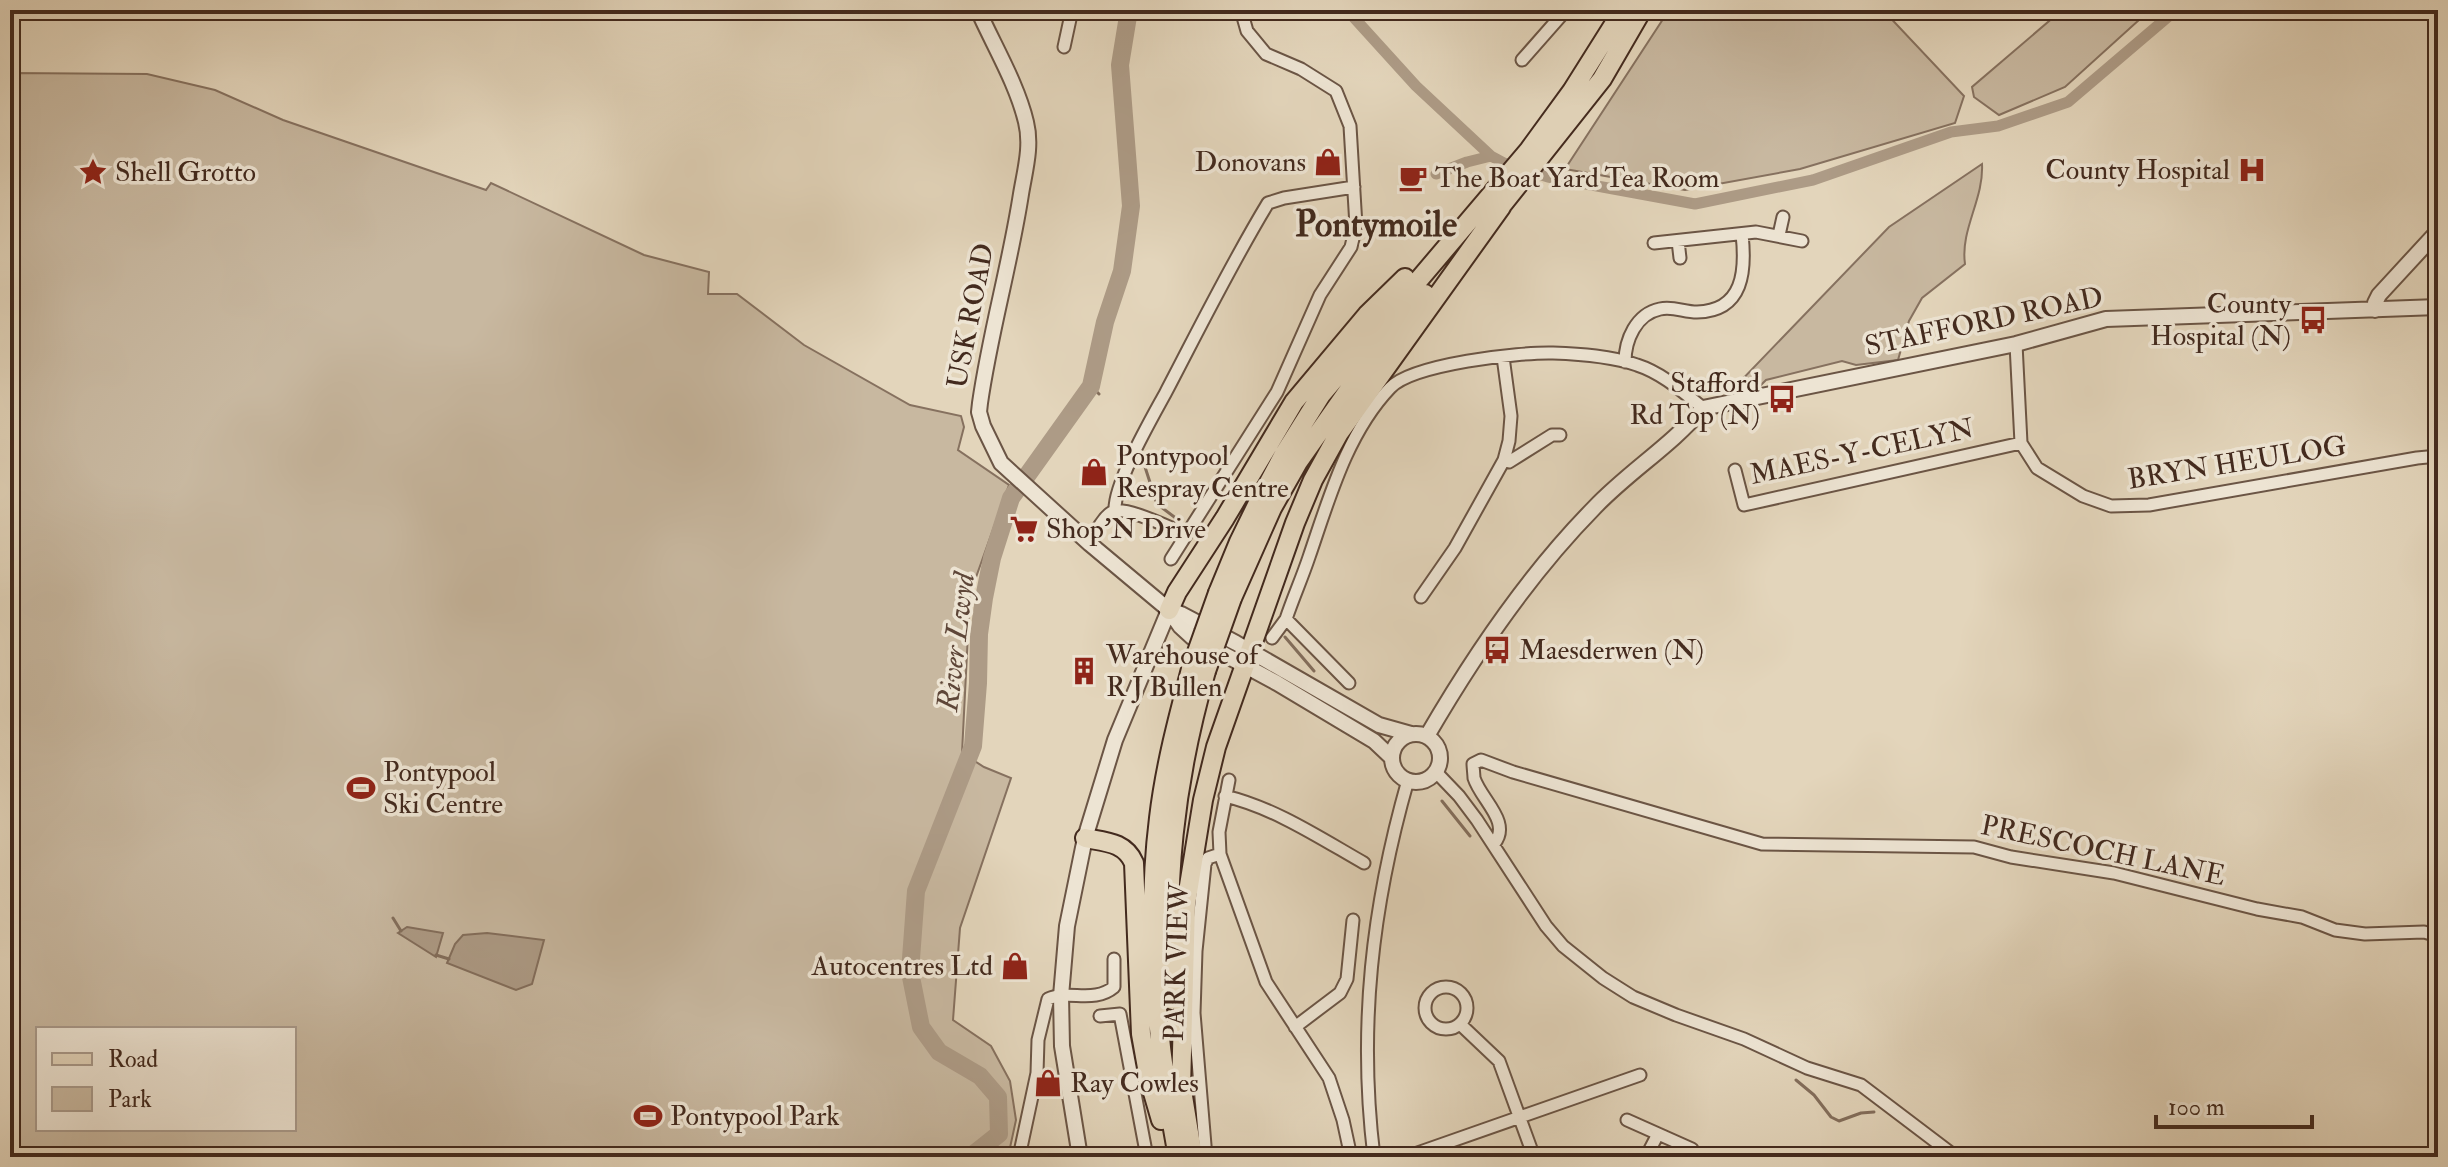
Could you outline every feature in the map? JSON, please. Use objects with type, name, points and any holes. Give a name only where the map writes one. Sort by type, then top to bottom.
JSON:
[{"type":"main road","points":[[1534,155],[1623,10]]},
{"type":"main road","points":[[1225,596],[1298,462],[1384,340],[1534,155],[1602,79],[1642,10]]},
{"type":"main road","points":[[1169,610],[1177,592],[1294,402],[1367,315],[1417,266],[1495,202]]},
{"type":"main road","points":[[1183,1156],[1181,1088],[1185,917],[1193,851],[1216,747],[1313,480],[1339,433],[1495,202]]},
{"type":"main road","points":[[1183,1156],[1165,1083],[1156,1002],[1153,912],[1155,859],[1163,794],[1177,723],[1225,596],[1239,542],[1284,454],[1321,395],[1452,239]]},
{"type":"main road","points":[[1181,1088],[1169,960],[1168,894],[1173,825],[1199,670]]},
{"type":"main road","points":[[1085,838],[1122,846],[1134,863],[1141,1034],[1163,1129],[1183,1156]]},
{"type":"street","name":"USK ROAD","points":[[978,10],[1016,95],[1026,122],[1029,145],[1009,260],[984,370],[979,412],[996,456],[1090,544],[1169,610],[1181,614],[1249,658]]},
{"type":"street","points":[[1064,47],[1072,10]]},
{"type":"street","points":[[1171,559],[1277,392],[1320,295],[1351,247],[1356,226],[1350,126],[1336,91],[1301,69],[1266,54],[1247,31],[1241,10]]},
{"type":"street","points":[[1522,60],[1566,10]]},
{"type":"street","points":[[1115,510],[1116,495],[1139,444],[1268,203],[1354,187]]},
{"type":"street","points":[[1779,235],[1783,217]]},
{"type":"street","points":[[2375,310],[2379,295],[2438,231]]},
{"type":"street","points":[[1654,243],[1756,232],[1802,241]]},
{"type":"street","points":[[1625,362],[1626,345],[1631,333],[1651,312],[1671,308],[1689,312],[1707,311],[1733,297],[1744,268],[1742,234]]},
{"type":"street","points":[[1678,241],[1680,258]]},
{"type":"street","name":"STAFFORD ROAD","points":[[1703,408],[2016,344],[2106,319],[2438,307]]},
{"type":"street","points":[[2016,344],[2021,443]]},
{"type":"street","points":[[1272,638],[1286,619],[1335,480],[1363,425],[1392,385],[1417,372],[1503,357],[1551,353],[1638,365],[1703,408],[1689,425],[1594,507],[1523,591],[1473,660],[1427,736]]},
{"type":"street","points":[[1421,597],[1455,548],[1504,460],[1511,416],[1503,357]]},
{"type":"street","points":[[1504,460],[1509,462],[1552,435],[1560,435]]},
{"type":"street","name":"BRYN HEULOG","points":[[2021,443],[2037,468],[2083,496],[2111,506],[2149,505],[2438,456]]},
{"type":"street","name":"MAES-Y-CELYN","points":[[1735,470],[1744,505],[2021,443]]},
{"type":"street","points":[[1090,544],[1108,514],[1115,510],[1127,511],[1186,534]]},
{"type":"street","points":[[1080,1157],[1062,1046],[1061,996],[1067,926],[1085,838],[1115,740],[1169,610]]},
{"type":"street","points":[[1286,619],[1336,675],[1349,683]]},
{"type":"street","points":[[1249,658],[1379,725],[1427,736],[1439,749],[1440,765],[1436,772],[1426,780],[1408,780],[1396,771],[1392,758],[1374,741],[1249,658]]},
{"type":"street","points":[[1392,758],[1395,745],[1411,734]]},
{"type":"street","name":"PRESCOCH LANE","points":[[1494,844],[1500,837],[1500,825],[1474,777],[1473,764],[1481,760],[1526,776],[1762,844],[1974,847],[2011,857],[2114,873],[2257,909],[2302,917],[2335,930],[2365,934],[2424,932],[2438,936]]},
{"type":"street","points":[[1436,772],[1459,796],[1494,844],[1546,926],[1563,946],[1603,978],[1633,997],[1676,1015],[1744,1039],[1807,1068],[1861,1085],[1956,1157]]},
{"type":"street","name":"PARK VIEW","points":[[1206,1157],[1194,1013],[1196,951],[1205,864],[1208,858],[1220,854],[1219,832],[1229,780]]},
{"type":"street","points":[[1374,1157],[1366,1053],[1369,988],[1386,864],[1408,780]]},
{"type":"street","points":[[1225,796],[1283,818],[1364,863]]},
{"type":"street","points":[[1220,854],[1266,982],[1329,1078],[1351,1157]]},
{"type":"street","points":[[1295,1027],[1344,987],[1353,920]]},
{"type":"street","points":[[1019,1157],[1037,1073],[1038,1040],[1048,999],[1107,993],[1114,987],[1114,959]]},
{"type":"street","points":[[1100,1016],[1120,1014],[1147,1157]]},
{"type":"street","points":[[1460,1024],[1498,1059],[1534,1157]]},
{"type":"street","points":[[1406,1157],[1640,1075]]},
{"type":"street","points":[[1627,1120],[1692,1149]]},
{"type":"street","points":[[1646,1157],[1658,1134]]},
{"type":"green space","points":[[1669,10],[1883,10],[1964,96],[1955,123],[1800,169],[1685,190],[1565,169]]},
{"type":"green space","points":[[2062,10],[2150,10],[2065,87],[1999,115],[1974,97],[1972,87]]},
{"type":"green space","name":"Pontypool Park","points":[[10,73],[147,74],[215,90],[283,120],[486,190],[491,183],[644,255],[709,272],[708,294],[737,294],[804,345],[910,405],[961,416],[964,427],[958,450],[1009,485],[970,594],[962,753],[984,767],[1011,778],[960,928],[953,1020],[991,1046],[1010,1081],[1016,1120],[1008,1157],[10,1157]]},
{"type":"green space","points":[[1982,164],[1982,177],[1966,239],[1965,264],[1922,298],[1909,321],[1898,360],[1856,365],[1842,361],[1766,380],[1758,388],[1732,390],[1889,227]]},
{"type":"shaded area","points":[[407,927],[443,933],[436,957],[398,933]]},
{"type":"shaded area","points":[[487,933],[544,940],[532,984],[516,990],[447,963],[455,944],[463,935]]},
{"type":"waterway","name":"River Lwyd","points":[[970,1157],[999,1134],[998,1097],[980,1076],[939,1052],[921,1027],[910,972],[916,891],[973,746],[984,598],[992,558],[1011,498],[1091,386],[1105,322],[1122,271],[1131,206],[1120,65],[1129,10]]},
{"type":"waterway","points":[[1347,10],[1416,86],[1491,156],[1548,177],[1695,204],[1813,180],[1951,132],[1998,126],[2068,102],[2176,10]]},
{"type":"waterway","points":[[1436,174],[1491,156]]},
{"type":"waterway","points":[[1091,386],[1099,394]]},
{"type":"waterway","points":[[1145,467],[1157,504],[1177,519]]},
{"type":"waterway","points":[[1285,637],[1314,671]]},
{"type":"waterway","points":[[1442,801],[1470,836]]},
{"type":"waterway","points":[[393,918],[401,931]]},
{"type":"waterway","points":[[436,955],[449,959]]},
{"type":"waterway","points":[[1796,1080],[1814,1095],[1831,1117],[1839,1121],[1874,1112]]},
{"type":"place","name":"Donovans","points":[[1328,162]]},
{"type":"place","name":"County Hospital","points":[[2252,170]]},
{"type":"place","name":"Shell Grotto","points":[[93,172]]},
{"type":"place","name":"The Boat Yard Tea Room","points":[[1413,178]]},
{"type":"place","name":"County Hospital (N)","points":[[2313,320]]},
{"type":"place","name":"Stafford Rd Top (N)","points":[[1782,399]]},
{"type":"place","name":"Pontypool Respray Centre","points":[[1094,472]]},
{"type":"place","name":"Shop'N Drive","points":[[1024,529]]},
{"type":"place","name":"Maesderwen (N)","points":[[1497,650]]},
{"type":"place","name":"Warehouse of R J Bullen","points":[[1084,671]]},
{"type":"place","name":"Pontypool Ski Centre","points":[[361,788]]},
{"type":"place","name":"Autocentres Ltd","points":[[1015,966]]},
{"type":"place","name":"Ray Cowles","points":[[1048,1083]]},
{"type":"place","name":"Pontypool Park","points":[[648,1116]]},
{"type":"district","name":"Pontymoile","points":[[1376,224]]}]
